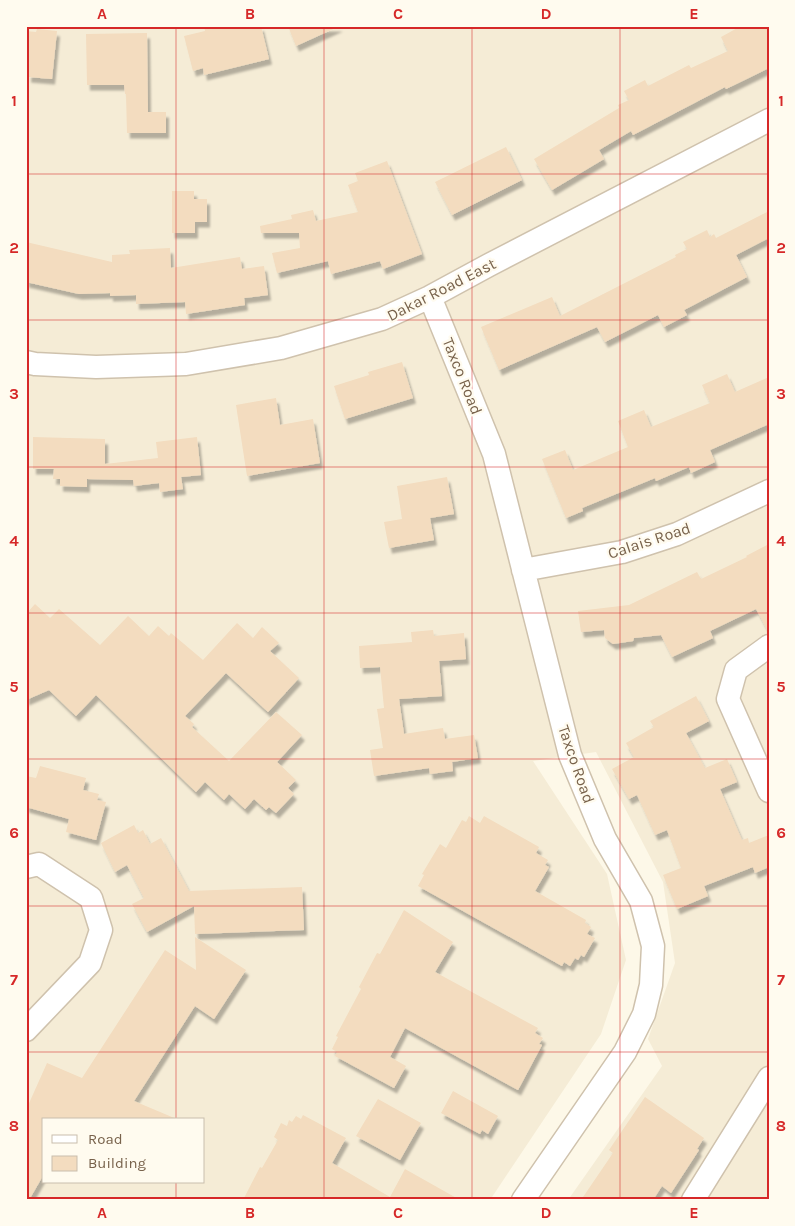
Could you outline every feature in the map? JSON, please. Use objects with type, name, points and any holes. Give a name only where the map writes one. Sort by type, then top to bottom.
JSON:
[{"type":"street","name":"Dakar Road East","points":[[26,362],[96,367],[186,364],[281,348],[382,319],[430,298],[769,120]]},
{"type":"street","name":"Taxco Road","points":[[430,298],[494,454],[570,755],[605,839],[641,900],[653,946],[651,985],[644,1014],[625,1052],[523,1200]]},
{"type":"street","name":"Calais Road","points":[[523,570],[622,552],[677,534],[769,491]]},
{"type":"street","points":[[769,646],[736,670],[728,699],[769,791]]},
{"type":"street","points":[[26,867],[39,864],[91,898],[101,930],[90,963],[26,1030]]},
{"type":"street","points":[[693,1200],[769,1078]]},
{"type":"shaded area","points":[[26,26],[769,26],[769,1200],[568,1200],[662,1066],[648,1039],[675,963],[663,882],[596,752],[533,761],[607,874],[626,960],[601,1034],[490,1200],[26,1200]]},
{"type":"building","points":[[204,26],[261,26],[269,59],[204,75],[203,68],[193,71],[184,36],[205,31]]},
{"type":"building","points":[[288,26],[340,26],[296,46]]},
{"type":"building","points":[[741,26],[769,26],[769,68],[726,89],[725,87],[633,135],[631,131],[599,150],[604,159],[552,190],[534,159],[619,108],[618,105],[629,100],[624,91],[645,80],[648,86],[689,65],[691,68],[728,51],[721,37]]},
{"type":"building","points":[[37,29],[57,31],[52,79],[28,77],[29,66],[26,66],[26,31],[36,32]]},
{"type":"building","points":[[147,33],[148,112],[166,112],[166,133],[127,133],[124,85],[87,85],[86,34]]},
{"type":"building","points":[[506,147],[522,180],[452,215],[435,182]]},
{"type":"building","points":[[387,161],[422,254],[383,269],[380,261],[331,274],[328,261],[277,273],[272,253],[300,248],[299,233],[261,233],[260,226],[292,219],[291,215],[313,210],[316,221],[358,212],[348,185],[358,181],[355,173]]},
{"type":"building","points":[[172,191],[194,191],[194,199],[207,199],[207,222],[195,222],[195,233],[172,233]]},
{"type":"building","points":[[769,211],[769,238],[736,255],[747,277],[684,310],[687,315],[664,327],[658,315],[605,342],[597,327],[499,370],[481,327],[552,297],[560,316],[676,257],[675,255],[687,249],[683,242],[707,230],[710,237],[714,234],[716,238]]},
{"type":"building","points":[[26,242],[112,262],[112,255],[130,254],[129,250],[170,248],[171,268],[240,257],[242,269],[264,266],[268,295],[244,298],[245,305],[186,314],[185,302],[136,304],[136,295],[110,296],[110,293],[79,294],[26,282]]},
{"type":"building","points":[[402,362],[413,398],[345,419],[334,386],[369,375],[368,372]]},
{"type":"building","points":[[727,374],[735,392],[769,377],[769,424],[710,450],[715,462],[691,473],[689,467],[656,481],[655,478],[582,508],[583,511],[566,518],[542,459],[565,450],[573,470],[628,447],[618,421],[644,410],[651,427],[710,403],[702,385]]},
{"type":"building","points":[[276,398],[280,425],[313,419],[320,463],[247,476],[236,405]]},
{"type":"building","points":[[33,437],[105,439],[105,464],[158,458],[156,442],[197,437],[201,475],[181,477],[183,489],[160,492],[159,483],[134,486],[133,480],[87,479],[87,487],[60,486],[60,479],[53,479],[54,469],[33,469]]},
{"type":"building","points":[[447,477],[454,514],[430,518],[434,540],[389,548],[384,522],[402,519],[397,486]]},
{"type":"building","points":[[769,544],[769,633],[756,609],[710,631],[713,638],[672,657],[661,635],[634,638],[633,641],[613,644],[605,638],[604,630],[581,632],[578,611],[629,605],[697,572],[701,579]]},
{"type":"building","points":[[35,604],[50,618],[59,609],[100,645],[128,616],[149,636],[158,626],[169,636],[171,633],[203,660],[237,623],[253,638],[262,627],[279,643],[270,651],[299,678],[268,712],[226,673],[185,716],[194,724],[192,727],[229,761],[276,712],[302,735],[277,762],[296,780],[288,788],[294,794],[276,813],[269,807],[266,810],[254,799],[245,809],[229,794],[224,800],[205,782],[196,792],[96,695],[76,716],[49,690],[26,700],[26,614]]},
{"type":"building","points":[[433,630],[434,636],[464,633],[466,659],[439,661],[442,696],[399,699],[404,734],[443,728],[445,739],[474,735],[478,758],[452,762],[453,771],[430,774],[429,768],[374,776],[370,750],[383,748],[377,709],[384,708],[380,667],[360,668],[359,646],[412,642],[411,632]]},
{"type":"building","points":[[696,696],[709,721],[686,733],[705,768],[727,759],[737,782],[720,789],[742,840],[748,838],[749,843],[769,835],[769,867],[755,873],[753,867],[704,886],[708,896],[677,909],[663,875],[681,868],[667,830],[655,835],[637,795],[629,799],[612,769],[634,757],[626,743],[654,727],[650,721]]},
{"type":"building","points":[[40,766],[86,778],[83,790],[99,794],[97,800],[106,802],[96,840],[66,832],[69,819],[26,807],[26,776],[36,778]]},
{"type":"building","points":[[469,816],[480,823],[484,816],[539,847],[536,853],[548,860],[545,865],[549,867],[535,891],[586,920],[585,923],[591,927],[587,934],[595,938],[584,957],[581,955],[578,960],[575,958],[570,966],[564,962],[562,966],[418,886],[424,875],[422,874],[440,844],[446,848],[462,820],[466,822]]},
{"type":"building","points":[[134,825],[138,833],[143,830],[150,844],[161,838],[189,891],[302,887],[304,930],[195,934],[194,906],[147,932],[132,904],[144,898],[127,865],[115,872],[101,843]]},
{"type":"building","points":[[404,910],[453,942],[435,972],[538,1028],[535,1033],[543,1038],[539,1044],[542,1045],[518,1090],[405,1028],[390,1057],[406,1066],[394,1088],[335,1056],[337,1052],[332,1049],[338,1037],[336,1036],[361,989],[359,987],[377,953],[380,954]]},
{"type":"building","points":[[195,937],[246,970],[214,1019],[195,1006],[134,1101],[174,1118],[42,1118],[42,1177],[29,1200],[26,1200],[26,1110],[47,1063],[82,1078],[165,950],[196,970]]},
{"type":"building","points":[[453,1091],[498,1116],[488,1134],[482,1130],[480,1134],[441,1113]]},
{"type":"building","points":[[645,1097],[704,1138],[697,1149],[699,1150],[671,1193],[662,1186],[653,1200],[581,1200],[613,1153],[609,1150]]},
{"type":"building","points":[[378,1099],[421,1123],[400,1160],[356,1136]]},
{"type":"building","points":[[303,1115],[346,1138],[332,1163],[390,1197],[405,1169],[460,1200],[243,1200],[260,1167],[262,1168],[278,1140],[274,1137],[281,1123],[287,1126],[289,1120],[292,1122],[296,1116],[301,1119]]}]
